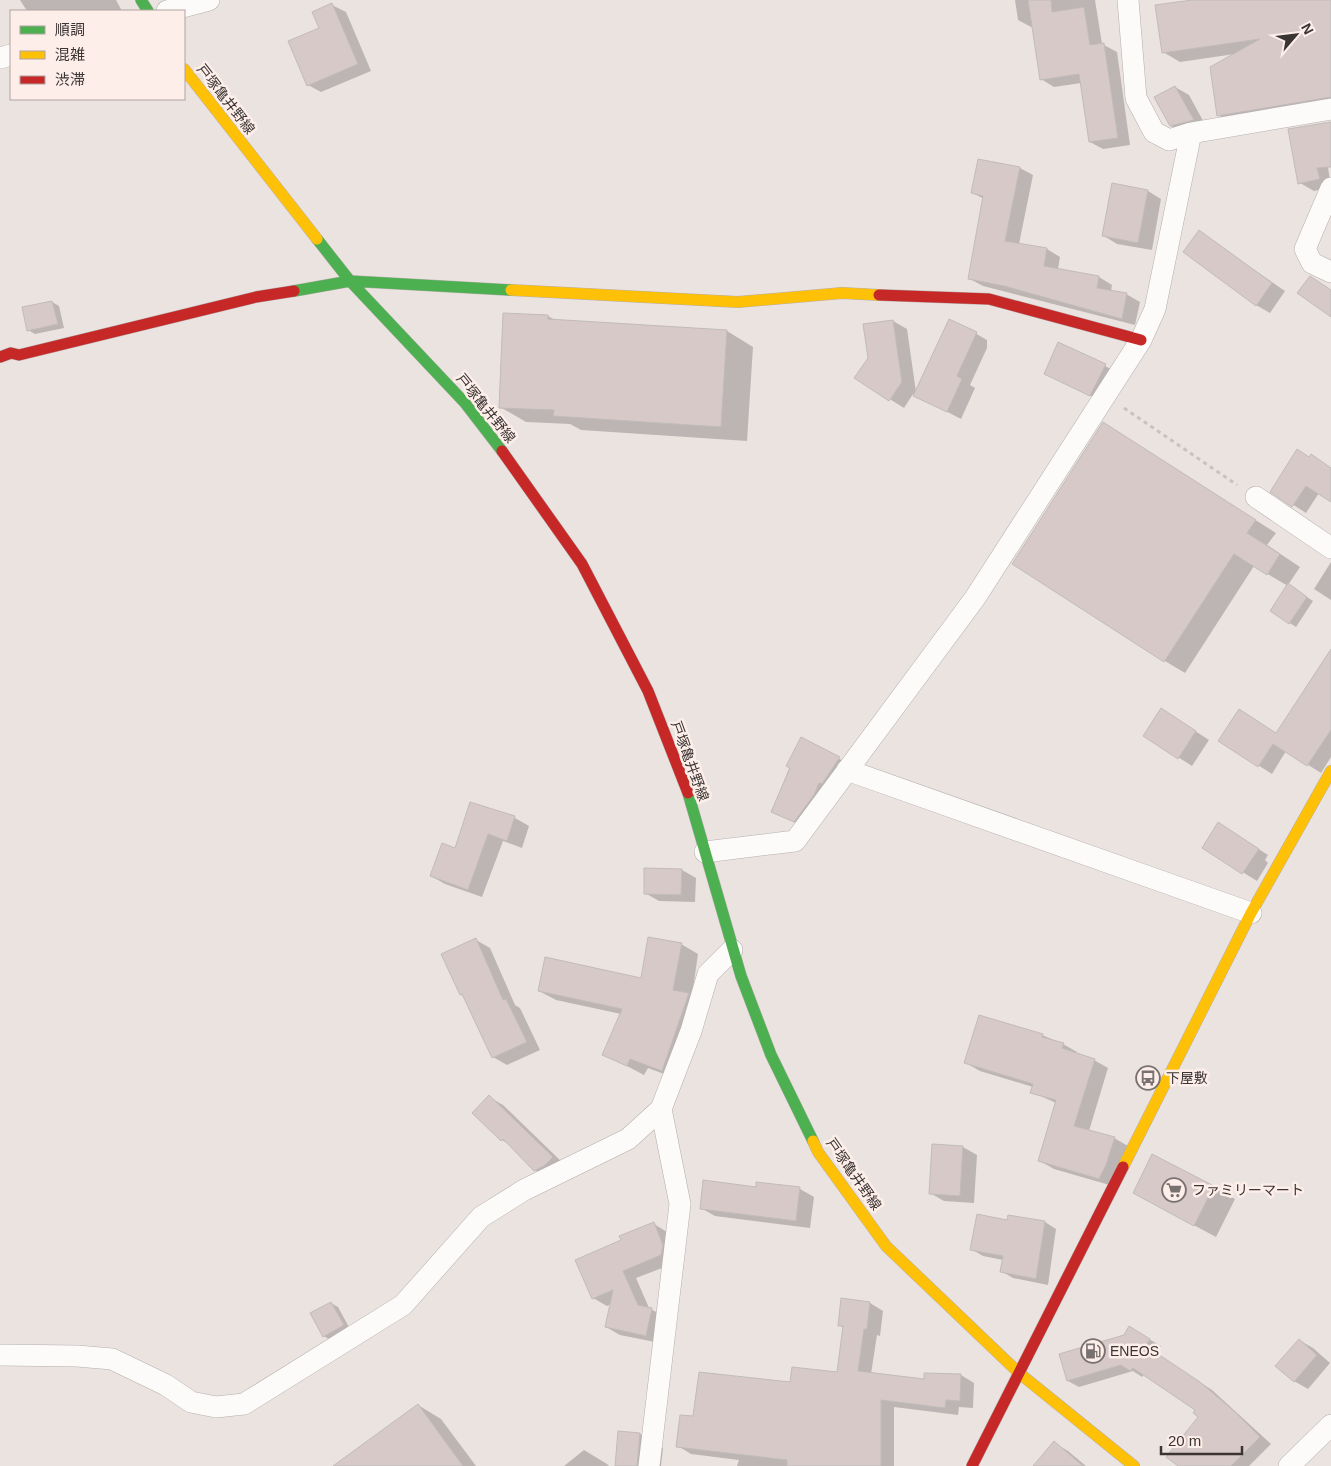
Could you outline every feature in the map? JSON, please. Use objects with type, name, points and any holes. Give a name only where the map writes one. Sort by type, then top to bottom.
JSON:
[{"type":"street","points":[[172,10],[209,0]]},
{"type":"street","points":[[1128,0],[1136,98],[1154,132],[1170,140],[1191,133],[1331,109]]},
{"type":"street","name":"戸塚亀井野線","points":[[185,70],[350,281],[465,403],[514,466],[582,564],[648,691],[682,774],[732,950],[771,1055],[818,1152],[886,1246],[1020,1373],[1134,1466]]},
{"type":"street","points":[[705,852],[795,841],[974,598],[1141,340],[1155,310],[1191,133]]},
{"type":"street","points":[[1331,188],[1305,249],[1312,263],[1331,272]]},
{"type":"street","points":[[0,357],[11,352],[18,354],[256,297],[350,281],[738,302],[842,293],[989,299],[1141,340]]},
{"type":"street","points":[[1256,497],[1331,548]]},
{"type":"street","points":[[848,770],[1252,913]]},
{"type":"street","points":[[972,1466],[1252,913],[1331,771]]},
{"type":"street","points":[[0,1355],[77,1356],[112,1359],[166,1384],[191,1402],[216,1407],[244,1404],[403,1305],[481,1217],[524,1190],[628,1138],[661,1109],[691,1031],[708,974],[732,950]]},
{"type":"street","points":[[649,1466],[680,1204],[661,1109]]},
{"type":"street","points":[[1290,1466],[1331,1425]]},
{"type":"path","points":[[1105,395],[1256,497]]},
{"type":"building","points":[[1028,0],[1051,0],[1052,12],[1084,7],[1090,45],[1104,43],[1118,138],[1089,142],[1079,74],[1040,80]]},
{"type":"building","points":[[1192,0],[1331,0],[1331,97],[1217,116],[1210,67],[1260,39],[1162,53],[1155,5]]},
{"type":"building","points":[[332,3],[358,64],[307,86],[288,41],[319,28],[312,12]]},
{"type":"building","points":[[1175,86],[1194,120],[1170,126],[1154,97]]},
{"type":"building","points":[[1331,122],[1331,167],[1317,168],[1320,179],[1298,184],[1288,129]]},
{"type":"building","points":[[978,159],[1020,167],[1005,241],[1047,248],[1044,266],[1099,276],[1097,288],[1127,293],[1122,319],[1004,286],[968,279],[983,196],[971,193]]},
{"type":"building","points":[[1112,183],[1148,190],[1138,243],[1102,236]]},
{"type":"building","points":[[1199,230],[1272,283],[1256,306],[1183,252]]},
{"type":"building","points":[[1310,276],[1331,290],[1331,317],[1297,293]]},
{"type":"building","points":[[52,301],[58,324],[27,331],[22,307]]},
{"type":"building","points":[[503,313],[548,315],[548,319],[727,330],[721,427],[553,416],[554,410],[499,408]]},
{"type":"building","points":[[949,319],[977,332],[957,376],[962,379],[947,412],[913,396]]},
{"type":"building","points":[[893,320],[902,382],[889,401],[854,378],[868,358],[863,324]]},
{"type":"building","points":[[1058,342],[1106,364],[1090,396],[1044,374]]},
{"type":"building","points":[[1103,422],[1256,520],[1247,533],[1280,554],[1267,575],[1234,554],[1164,662],[1012,564]]},
{"type":"building","points":[[1297,449],[1309,457],[1311,454],[1331,468],[1331,502],[1306,486],[1292,507],[1270,492]]},
{"type":"building","points":[[1288,583],[1307,597],[1289,624],[1270,611]]},
{"type":"building","points":[[1331,649],[1331,730],[1307,766],[1273,744],[1258,767],[1218,741],[1239,709],[1276,733]]},
{"type":"building","points":[[1161,708],[1196,731],[1178,759],[1143,736]]},
{"type":"building","points":[[801,737],[840,757],[822,784],[819,783],[814,795],[794,822],[771,812],[790,768],[786,766]]},
{"type":"building","points":[[470,802],[515,816],[507,841],[488,834],[468,890],[430,876],[442,843],[455,848]]},
{"type":"building","points":[[1218,822],[1259,849],[1242,874],[1202,848]]},
{"type":"building","points":[[644,868],[682,869],[681,895],[644,894]]},
{"type":"building","points":[[648,937],[682,943],[673,990],[689,993],[662,1071],[630,1059],[627,1066],[602,1055],[622,1009],[538,991],[545,957],[641,978]]},
{"type":"building","points":[[476,938],[503,1000],[506,999],[527,1042],[492,1058],[441,954]]},
{"type":"building","points":[[979,1015],[1043,1034],[1042,1037],[1064,1043],[1062,1048],[1095,1059],[1074,1126],[1115,1137],[1106,1165],[1099,1179],[1038,1161],[1056,1100],[1030,1093],[1033,1084],[964,1063]]},
{"type":"building","points":[[489,1095],[553,1157],[544,1166],[534,1171],[503,1139],[501,1141],[472,1113]]},
{"type":"building","points":[[932,1144],[963,1146],[960,1196],[929,1194]]},
{"type":"building","name":"ファミリーマート","points":[[1152,1154],[1214,1186],[1194,1226],[1133,1193]]},
{"type":"building","points":[[703,1180],[756,1187],[756,1182],[800,1187],[796,1221],[700,1209]]},
{"type":"building","points":[[977,1214],[1007,1220],[1008,1215],[1045,1221],[1036,1279],[1000,1272],[1003,1256],[970,1250]]},
{"type":"building","points":[[654,1222],[663,1245],[661,1255],[623,1271],[638,1305],[652,1308],[646,1336],[605,1327],[613,1290],[592,1299],[575,1260],[621,1240],[619,1236]]},
{"type":"building","points":[[841,1298],[870,1302],[867,1329],[864,1329],[858,1371],[924,1379],[924,1373],[961,1374],[960,1401],[946,1400],[945,1408],[881,1400],[881,1466],[787,1466],[787,1460],[676,1447],[680,1415],[693,1416],[699,1372],[790,1382],[792,1367],[837,1372],[843,1326],[838,1326]]},
{"type":"building","points":[[331,1302],[344,1325],[323,1337],[310,1313]]},
{"type":"building","points":[[1129,1326],[1150,1339],[1146,1346],[1200,1382],[1234,1411],[1260,1437],[1231,1466],[1178,1466],[1166,1457],[1198,1417],[1193,1413],[1195,1410],[1133,1368],[1130,1371],[1121,1365],[1067,1381],[1059,1354],[1124,1335]]},
{"type":"building","points":[[1299,1339],[1317,1355],[1294,1382],[1275,1366]]},
{"type":"building","points":[[418,1404],[463,1466],[333,1466]]},
{"type":"building","points":[[618,1431],[640,1433],[637,1466],[615,1466]]},
{"type":"building","points":[[1054,1441],[1083,1466],[1033,1466]]},
{"type":"traffic: fast","points":[[141,0],[147,10]]},
{"type":"traffic: fast","points":[[317,239],[350,281],[465,403],[502,451]]},
{"type":"traffic: fast","points":[[294,291],[350,281],[511,290]]},
{"type":"traffic: fast","points":[[688,793],[741,976],[771,1055],[813,1141]]},
{"type":"traffic: slow","points":[[185,70],[317,239]]},
{"type":"traffic: slow","points":[[511,290],[738,302],[842,293],[879,295]]},
{"type":"traffic: slow","points":[[1123,1167],[1251,913],[1331,771]]},
{"type":"traffic: slow","points":[[813,1141],[818,1152],[886,1246],[1019,1373],[1134,1466]]},
{"type":"traffic: jam","points":[[0,357],[11,353],[19,355],[256,297],[294,291]]},
{"type":"traffic: jam","points":[[879,295],[989,299],[1141,340]]},
{"type":"traffic: jam","points":[[502,451],[582,564],[648,691],[688,793]]},
{"type":"traffic: jam","points":[[972,1466],[1123,1167]]},
{"type":"place","name":"下屋敷","points":[[1148,1078]]},
{"type":"place","name":"ファミリーマート","points":[[1174,1190]]},
{"type":"place","name":"ENEOS","points":[[1093,1351]]}]
